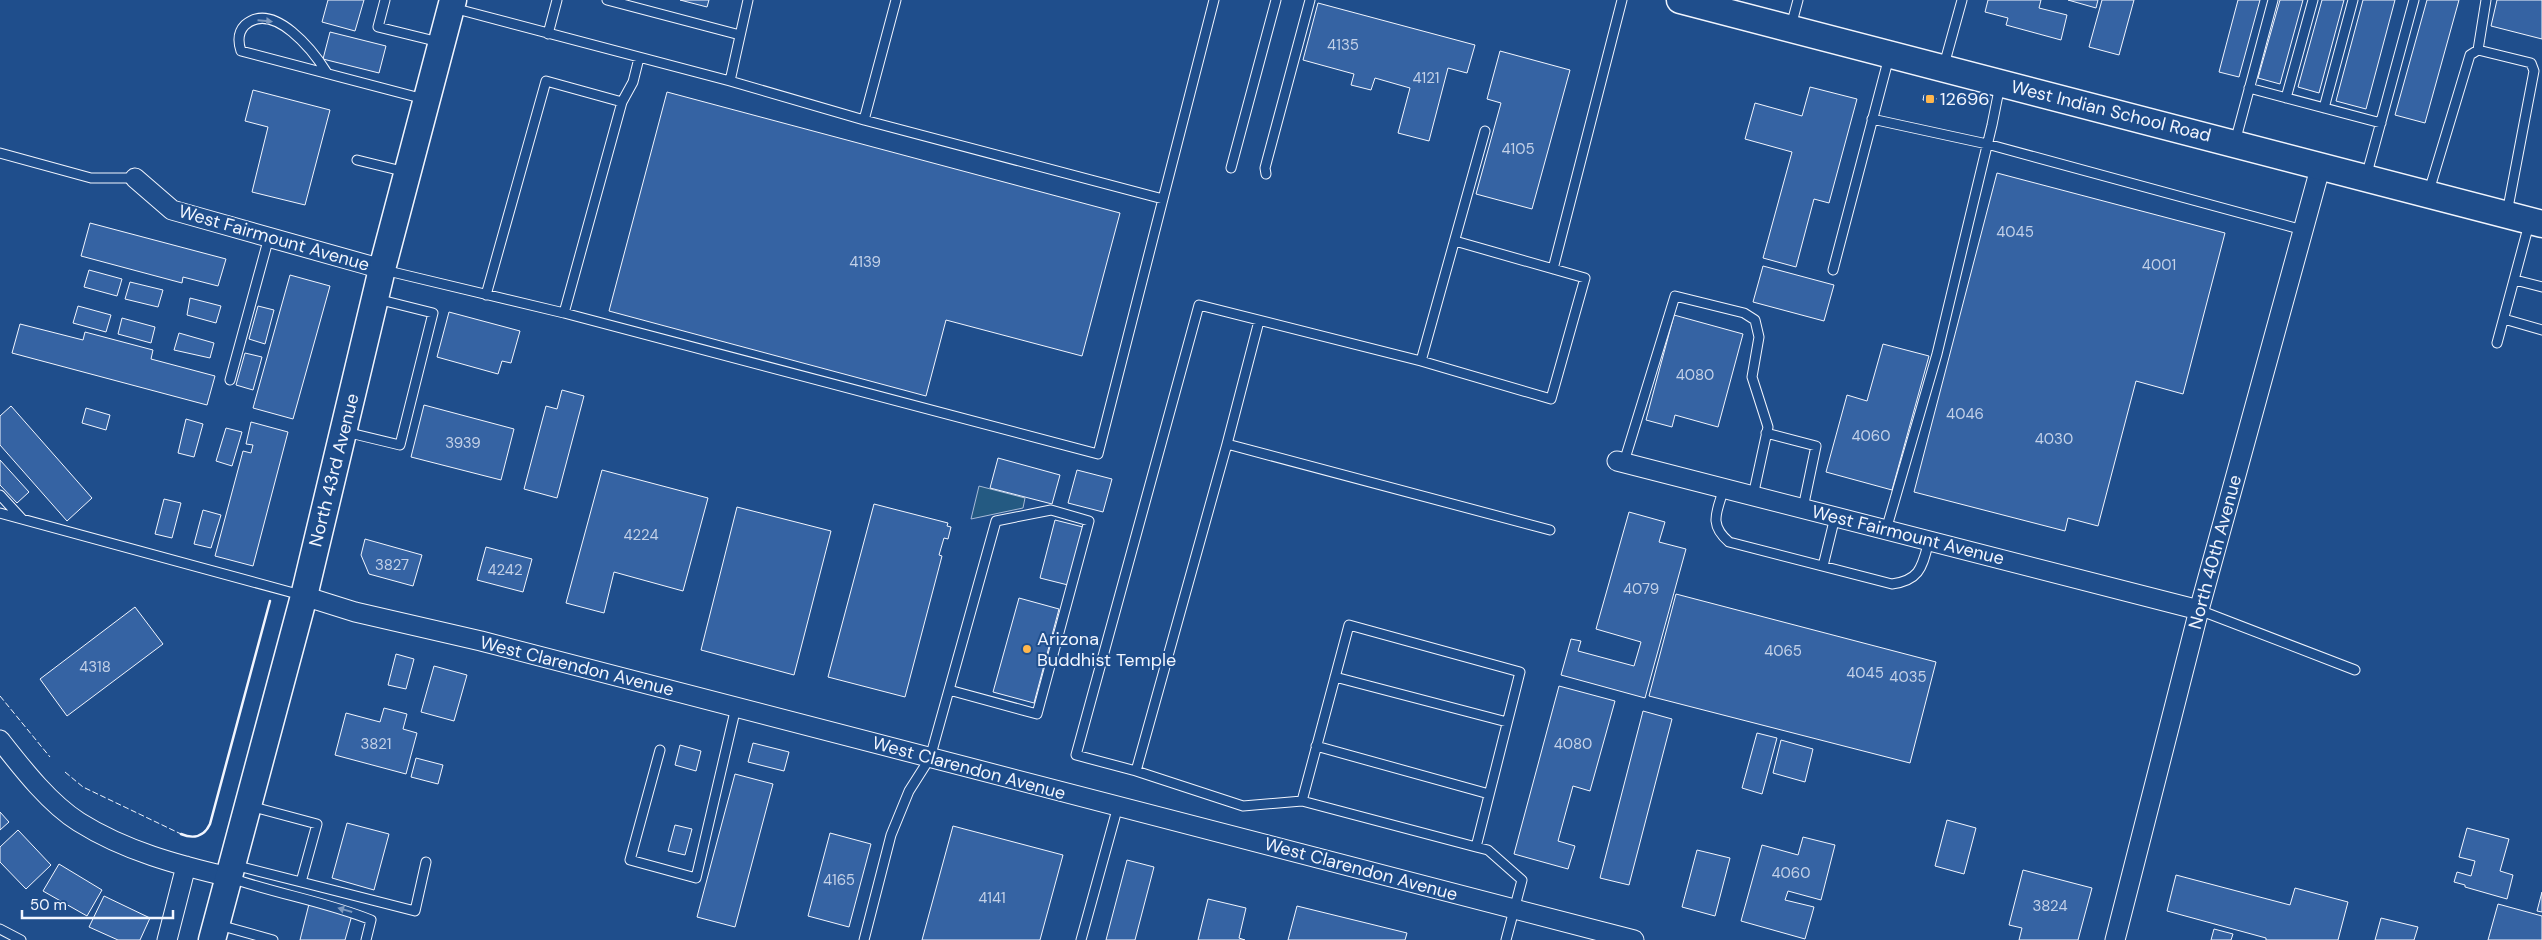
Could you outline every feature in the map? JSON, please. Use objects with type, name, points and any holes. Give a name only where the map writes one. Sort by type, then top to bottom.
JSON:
[{"type":"main road","name":"West Indian School Road","points":[[1680,0],[2321,165],[2526,220]]},
{"type":"main road","name":"North 43rd Avenue","points":[[214,932],[304,596],[382,270],[452,4]]},
{"type":"street","name":"North 40th Avenue","points":[[2115,940],[2199,610],[2321,165]]},
{"type":"street","name":"West Fairmount Avenue","points":[[135,178],[172,210],[382,270]]},
{"type":"street","name":"West Fairmount Avenue","points":[[1621,462],[2199,610]]},
{"type":"street","name":"West Clarendon Avenue","points":[[304,596],[355,612],[481,641],[1634,940]]},
{"type":"street","points":[[0,740],[30,778],[78,822],[131,848],[186,866],[230,871]]},
{"type":"street","points":[[167,940],[186,866]]},
{"type":"lane","points":[[385,0],[378,27],[442,43]]},
{"type":"lane","points":[[548,34],[557,0]]},
{"type":"lane","points":[[606,0],[740,35]]},
{"type":"lane","points":[[730,81],[748,0]]},
{"type":"lane","points":[[864,120],[896,0]]},
{"type":"lane","points":[[382,270],[564,313],[1098,454],[1214,0]]},
{"type":"lane","points":[[1231,168],[1276,0]]},
{"type":"lane","points":[[1266,174],[1265,168],[1275,128],[1310,0]]},
{"type":"lane","points":[[1553,269],[1622,0]]},
{"type":"lane","points":[[1791,29],[1798,0]]},
{"type":"lane","points":[[1943,68],[1962,0]]},
{"type":"lane","points":[[2234,143],[2273,0]]},
{"type":"lane","points":[[2286,98],[2313,0]]},
{"type":"lane","points":[[2324,108],[2354,0]]},
{"type":"lane","points":[[2366,177],[2414,0]]},
{"type":"lane","points":[[2478,50],[2486,0]]},
{"type":"lane","points":[[452,4],[548,34],[730,81],[864,120],[1164,199]]},
{"type":"lane","points":[[327,73],[304,40],[276,22],[262,19],[252,20],[240,32],[238,42],[241,50],[327,73],[427,99]]},
{"type":"lane","points":[[2428,194],[2470,55],[2478,50],[2531,63],[2534,71],[2526,220],[2515,280],[2497,343]]},
{"type":"lane","points":[[1833,270],[1889,54]]},
{"type":"lane","points":[[564,313],[622,102],[634,82],[639,58]]},
{"type":"lane","points":[[486,295],[546,82],[622,102]]},
{"type":"lane","points":[[1886,530],[1937,354],[2000,83]]},
{"type":"lane","points":[[2249,88],[2381,123]]},
{"type":"lane","points":[[1872,119],[1987,144],[2303,230]]},
{"type":"lane","points":[[1421,362],[1485,131]]},
{"type":"lane","name":"West Fairmount Avenue","points":[[0,153],[91,178],[135,178]]},
{"type":"lane","points":[[358,160],[408,172]]},
{"type":"lane","points":[[230,380],[269,238]]},
{"type":"lane","points":[[1455,241],[1585,278],[1551,399],[1421,362],[1199,305],[1076,755],[1136,771],[1243,806],[1302,801],[1488,850],[1522,880],[1506,940]]},
{"type":"lane","points":[[2515,280],[2542,288]]},
{"type":"lane","points":[[1621,462],[1676,296],[1744,313],[1755,320],[1758,337],[1752,377],[1768,427],[1753,496]]},
{"type":"lane","points":[[343,432],[400,445],[433,313],[375,298]]},
{"type":"lane","points":[[2504,319],[2542,330]]},
{"type":"lane","points":[[1136,771],[1259,320]]},
{"type":"lane","points":[[1766,434],[1816,446],[1803,508]]},
{"type":"lane","points":[[1226,444],[1550,530]]},
{"type":"lane","points":[[1724,488],[1714,523],[1719,533],[1729,542],[1892,584],[1906,582],[1918,573],[1929,541]]},
{"type":"lane","points":[[0,495],[22,519]]},
{"type":"lane","points":[[864,940],[891,835],[909,791],[930,758],[996,521],[1052,510],[1089,521],[1037,714],[949,690]]},
{"type":"lane","points":[[0,513],[304,596]]},
{"type":"lane","points":[[1823,566],[1835,517]]},
{"type":"lane","points":[[2199,610],[2356,670]]},
{"type":"lane","points":[[1302,801],[1349,625],[1520,672],[1476,847]]},
{"type":"lane","points":[[1335,677],[1507,722]]},
{"type":"lane","points":[[660,750],[630,860],[696,878],[736,707]]},
{"type":"lane","points":[[1316,746],[1489,794]]},
{"type":"lane","points":[[248,806],[317,824],[301,882]]},
{"type":"lane","points":[[1081,940],[1118,806]]},
{"type":"lane","points":[[230,871],[301,882],[416,911],[426,862]]},
{"type":"lane","points":[[230,871],[268,890],[350,912],[372,920],[366,940]]},
{"type":"lane","points":[[0,929],[21,940]]},
{"type":"lane","points":[[214,932],[273,940]]},
{"type":"shaded area","points":[[979,486],[1025,498],[1023,508],[971,519]]},
{"type":"building","points":[[328,0],[364,0],[355,31],[322,22]]},
{"type":"building","points":[[680,0],[709,0],[707,7]]},
{"type":"building","points":[[1988,0],[2041,0],[2039,8],[2067,15],[2061,40],[2006,25],[2008,18],[1985,12]]},
{"type":"building","points":[[2068,0],[2098,0],[2096,8]]},
{"type":"building","points":[[2102,0],[2134,0],[2119,55],[2089,47]]},
{"type":"building","points":[[2238,0],[2260,0],[2239,77],[2219,72]]},
{"type":"building","points":[[2280,0],[2303,0],[2280,84],[2258,78]]},
{"type":"building","points":[[2322,0],[2344,0],[2319,93],[2298,87]]},
{"type":"building","points":[[2363,0],[2395,0],[2366,109],[2336,101]]},
{"type":"building","points":[[2427,0],[2459,0],[2425,123],[2395,115]]},
{"type":"building","points":[[2497,0],[2542,0],[2542,39],[2491,26]]},
{"type":"building","points":[[1318,3],[1475,45],[1467,73],[1448,68],[1429,141],[1398,133],[1410,88],[1375,78],[1371,90],[1351,85],[1354,74],[1303,60]]},
{"type":"building","points":[[330,32],[386,46],[379,73],[323,59]]},
{"type":"building","points":[[1500,51],[1570,70],[1532,209],[1476,194],[1501,103],[1487,99]]},
{"type":"building","points":[[1810,87],[1857,99],[1829,203],[1814,199],[1796,267],[1763,258],[1792,152],[1745,139],[1755,103],[1802,116]]},
{"type":"building","points":[[253,90],[330,110],[305,205],[252,192],[268,127],[245,121]]},
{"type":"building","points":[[667,92],[1120,213],[1082,356],[946,320],[926,396],[609,311]]},
{"type":"building","points":[[1924,95],[1936,98],[1935,103],[1923,100]]},
{"type":"building","points":[[1997,173],[2225,233],[2183,394],[2136,381],[2098,526],[2068,518],[2065,531],[1914,492]]},
{"type":"building","points":[[90,223],[226,259],[218,286],[183,277],[182,283],[81,256]]},
{"type":"building","points":[[1763,266],[1834,285],[1824,321],[1753,302]]},
{"type":"building","points":[[89,270],[122,279],[117,296],[84,287]]},
{"type":"building","points":[[290,275],[330,286],[293,419],[253,408]]},
{"type":"building","points":[[130,282],[163,290],[158,307],[125,299]]},
{"type":"building","points":[[190,298],[221,306],[216,323],[187,315]]},
{"type":"building","points":[[78,306],[111,315],[106,332],[73,323]]},
{"type":"building","points":[[258,306],[274,310],[265,344],[249,339]]},
{"type":"building","points":[[449,312],[520,331],[511,363],[502,361],[498,374],[437,357]]},
{"type":"building","points":[[1674,315],[1743,334],[1718,427],[1675,415],[1672,427],[1646,420]]},
{"type":"building","points":[[122,318],[155,327],[151,343],[118,334]]},
{"type":"building","points":[[20,324],[83,340],[85,332],[153,350],[151,359],[215,376],[207,405],[12,353]]},
{"type":"building","points":[[179,333],[214,343],[210,358],[174,350]]},
{"type":"building","points":[[1883,344],[1929,356],[1892,490],[1826,472],[1847,395],[1867,401]]},
{"type":"building","points":[[245,353],[262,357],[253,390],[236,385]]},
{"type":"building","points":[[562,390],[584,396],[557,498],[524,489],[546,406],[557,409]]},
{"type":"building","points":[[424,405],[514,429],[501,480],[411,457]]},
{"type":"building","points":[[11,406],[92,498],[67,521],[0,445],[0,416]]},
{"type":"building","points":[[86,408],[110,415],[106,430],[82,423]]},
{"type":"building","points":[[186,419],[203,424],[194,457],[178,453]]},
{"type":"building","points":[[251,422],[288,432],[253,566],[215,556],[243,451],[251,453],[253,445],[246,444]]},
{"type":"building","points":[[226,428],[242,432],[232,466],[216,461]]},
{"type":"building","points":[[998,458],[1060,475],[1052,504],[990,488]]},
{"type":"building","points":[[0,460],[29,492],[17,503],[0,485]]},
{"type":"building","points":[[602,470],[708,498],[683,591],[614,572],[604,613],[566,603]]},
{"type":"building","points":[[1077,470],[1112,479],[1103,512],[1068,503]]},
{"type":"building","points":[[164,499],[181,503],[172,538],[155,534]]},
{"type":"building","points":[[874,504],[948,523],[947,526],[951,527],[948,539],[944,538],[939,555],[942,556],[905,697],[828,677]]},
{"type":"building","points":[[737,507],[831,531],[794,675],[701,650]]},
{"type":"building","points":[[203,510],[221,515],[211,548],[194,544]]},
{"type":"building","points":[[1629,512],[1665,522],[1659,542],[1686,549],[1645,698],[1561,675],[1571,639],[1581,641],[1578,651],[1634,666],[1641,642],[1596,629]]},
{"type":"building","points":[[1055,520],[1083,527],[1068,585],[1040,578]]},
{"type":"building","points":[[365,539],[422,555],[413,586],[369,574],[361,555]]},
{"type":"building","points":[[486,547],[532,559],[523,592],[477,580]]},
{"type":"building","points":[[1676,594],[1936,662],[1910,763],[1649,696]]},
{"type":"building","points":[[1019,598],[1059,609],[1034,703],[993,692]]},
{"type":"building","points":[[135,607],[163,644],[67,716],[40,679]]},
{"type":"building","points":[[396,654],[414,659],[406,689],[388,685]]},
{"type":"building","points":[[434,666],[467,675],[454,721],[421,712]]},
{"type":"building","points":[[1559,686],[1615,701],[1590,791],[1573,786],[1558,841],[1575,846],[1568,869],[1514,854]]},
{"type":"building","points":[[384,708],[407,714],[403,729],[417,733],[406,774],[335,755],[346,713],[380,722]]},
{"type":"building","points":[[1643,711],[1672,719],[1629,885],[1600,878]]},
{"type":"building","points":[[1757,733],[1777,738],[1762,794],[1742,788]]},
{"type":"building","points":[[1781,740],[1813,749],[1805,782],[1773,773]]},
{"type":"building","points":[[753,743],[789,752],[784,771],[748,762]]},
{"type":"building","points":[[680,745],[701,751],[696,771],[675,765]]},
{"type":"building","points":[[416,758],[443,765],[438,784],[411,777]]},
{"type":"building","points":[[735,774],[773,784],[735,927],[697,917]]},
{"type":"building","points":[[0,812],[9,822],[0,830]]},
{"type":"building","points":[[1947,820],[1976,828],[1964,874],[1935,866]]},
{"type":"building","points":[[347,823],[389,834],[374,890],[332,878]]},
{"type":"building","points":[[675,825],[692,829],[685,855],[668,851]]},
{"type":"building","points":[[953,826],[1063,855],[1040,940],[922,940]]},
{"type":"building","points":[[2467,828],[2509,839],[2500,871],[2513,875],[2507,899],[2454,882],[2457,872],[2471,876],[2475,861],[2459,857]]},
{"type":"building","points":[[18,830],[51,865],[26,889],[0,862],[0,847]]},
{"type":"building","points":[[830,833],[871,844],[849,927],[808,916]]},
{"type":"building","points":[[1803,837],[1835,845],[1821,900],[1788,891],[1785,900],[1814,907],[1805,939],[1741,921],[1762,845],[1798,855]]},
{"type":"building","points":[[1697,850],[1730,858],[1715,916],[1682,907]]},
{"type":"building","points":[[1127,860],[1154,867],[1135,940],[1106,940]]},
{"type":"building","points":[[59,864],[102,890],[87,916],[43,891]]},
{"type":"building","points":[[2023,870],[2092,888],[2078,940],[2019,940],[2022,928],[2009,925]]},
{"type":"building","points":[[2176,875],[2290,905],[2295,888],[2348,902],[2338,940],[2266,940],[2266,938],[2167,911]]},
{"type":"building","points":[[2542,892],[2542,912],[2537,911]]},
{"type":"building","points":[[104,896],[150,918],[140,940],[118,940],[89,927]]},
{"type":"building","points":[[1208,899],[1246,908],[1239,938],[1245,940],[1198,940]]},
{"type":"building","points":[[309,904],[352,915],[345,940],[300,940]]},
{"type":"building","points":[[2498,904],[2542,916],[2542,940],[2488,940]]},
{"type":"building","points":[[1297,906],[1407,933],[1405,940],[1288,940]]},
{"type":"building","points":[[2381,918],[2418,927],[2414,940],[2375,940]]},
{"type":"building","points":[[2214,929],[2233,934],[2231,940],[2211,940]]},
{"type":"fence","points":[[0,696],[50,757]]},
{"type":"fence","points":[[65,772],[83,787],[181,834]]},
{"type":"wall","points":[[181,834],[198,836],[205,832],[210,824],[270,601]]},
{"type":"place","name":"12696","points":[[1930,99]]},
{"type":"place","name":"Arizona Buddhist Temple","points":[[1027,649]]}]
